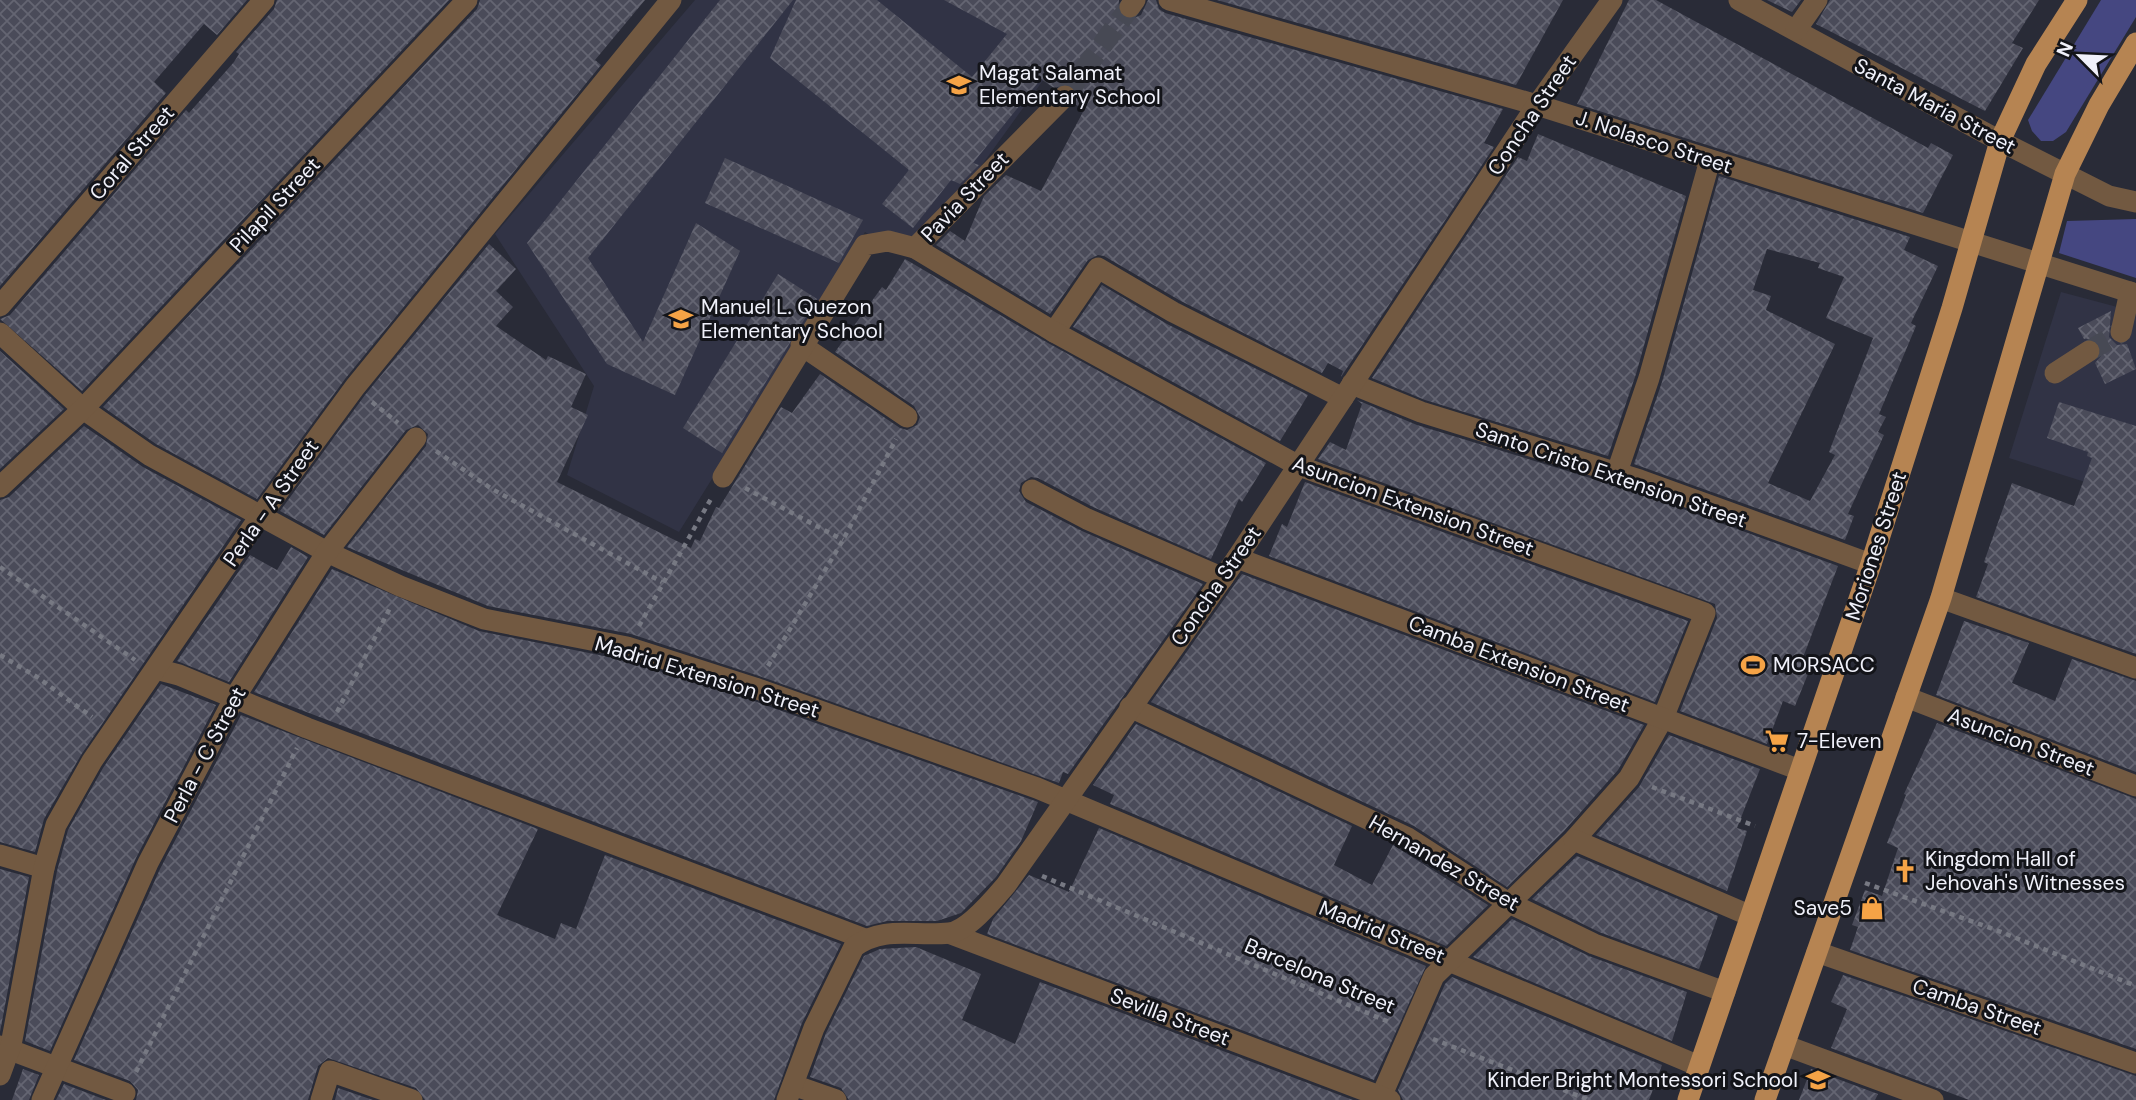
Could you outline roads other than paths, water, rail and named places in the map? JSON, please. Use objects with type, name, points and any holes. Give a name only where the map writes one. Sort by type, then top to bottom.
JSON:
[{"type":"main road","name":"Moriones Street","points":[[1688,1100],[1871,564],[1972,242],[2000,141],[2036,64],[2077,0]]},
{"type":"main road","points":[[1765,1100],[1941,598],[2065,174],[2099,105],[2136,43]]},
{"type":"street","name":"Coral Street","points":[[0,306],[264,0]]},
{"type":"street","name":"Pilapil Street","points":[[0,487],[83,410],[467,0]]},
{"type":"street","name":"Perla - A Street","points":[[0,1075],[44,867],[56,825],[112,732],[261,515],[355,387],[671,0]]},
{"type":"street","name":"J. Nolasco Street","points":[[1169,0],[1537,105],[2133,293]]},
{"type":"street","name":"Concha Street","points":[[951,934],[987,908],[1006,885],[1237,558],[1537,105],[1612,0]]},
{"type":"street","name":"Santa Maria Street","points":[[1739,0],[2000,141],[2109,196],[2136,202]]},
{"type":"street","points":[[1796,30],[1818,0]]},
{"type":"street","name":"Pavia Street","points":[[723,477],[801,345],[865,245],[888,241],[915,248],[1065,96]]},
{"type":"street","points":[[1617,472],[1649,379],[1710,160]]},
{"type":"street","name":"Asuncion Extension Street","points":[[915,248],[1055,332],[1299,466],[1705,613],[1663,718]]},
{"type":"street","name":"Santo Cristo Extension Street","points":[[1055,332],[1098,268],[1173,312],[1348,391],[1617,472],[1871,564]]},
{"type":"street","points":[[2121,332],[2133,293]]},
{"type":"street","name":"Madrid Extension Street","points":[[0,332],[83,410],[149,455],[327,552],[400,586],[484,619],[628,648],[755,688],[923,746],[1064,800]]},
{"type":"street","points":[[801,345],[907,417]]},
{"type":"street","points":[[2055,373],[2089,351]]},
{"type":"street","name":"Perla - C Street","points":[[42,1100],[148,863],[234,698],[327,552],[416,438]]},
{"type":"street","points":[[1032,489],[1087,519],[1223,578]]},
{"type":"street","name":"Camba Extension Street","points":[[1237,558],[1800,770]]},
{"type":"street","points":[[1941,598],[2136,668]]},
{"type":"street","points":[[156,669],[865,939]]},
{"type":"street","name":"Asuncion Street","points":[[1906,697],[2136,786]]},
{"type":"street","name":"Hernandez Street","points":[[1130,707],[1408,838],[1507,902],[1594,944],[1725,992]]},
{"type":"street","points":[[1385,1098],[1408,1031],[1434,976],[1453,961],[1507,902],[1574,840],[1629,778],[1663,718]]},
{"type":"street","name":"Madrid Street","points":[[1064,800],[1699,1066]]},
{"type":"street","points":[[1574,840],[1751,916]]},
{"type":"street","points":[[0,855],[44,867]]},
{"type":"street","points":[[836,1100],[790,1093],[814,1028],[854,947],[865,939],[908,931],[951,934]]},
{"type":"street","name":"Sevilla Street","points":[[951,934],[1385,1098]]},
{"type":"street","name":"Camba Street","points":[[1817,952],[2136,1063]]},
{"type":"street","points":[[1784,1045],[1933,1100]]},
{"type":"street","points":[[5,1048],[125,1093]]},
{"type":"street","points":[[321,1100],[330,1071],[412,1100]]},
{"type":"tunnel","points":[[1065,96],[1130,7]]},
{"type":"tunnel","points":[[2089,351],[2121,332]]},
{"type":"place","name":"Magat Salamat Elementary School","points":[[959,85]]},
{"type":"place","name":"Manuel L. Quezon Elementary School","points":[[681,319]]},
{"type":"place","name":"MORSACC","points":[[1753,665]]},
{"type":"place","name":"7-Eleven","points":[[1777,741]]},
{"type":"place","name":"Kingdom Hall of Jehovah's Witnesses","points":[[1905,871]]},
{"type":"place","name":"Save5","points":[[1872,908]]},
{"type":"place","name":"Kinder Bright Montessori School","points":[[1818,1080]]}]
